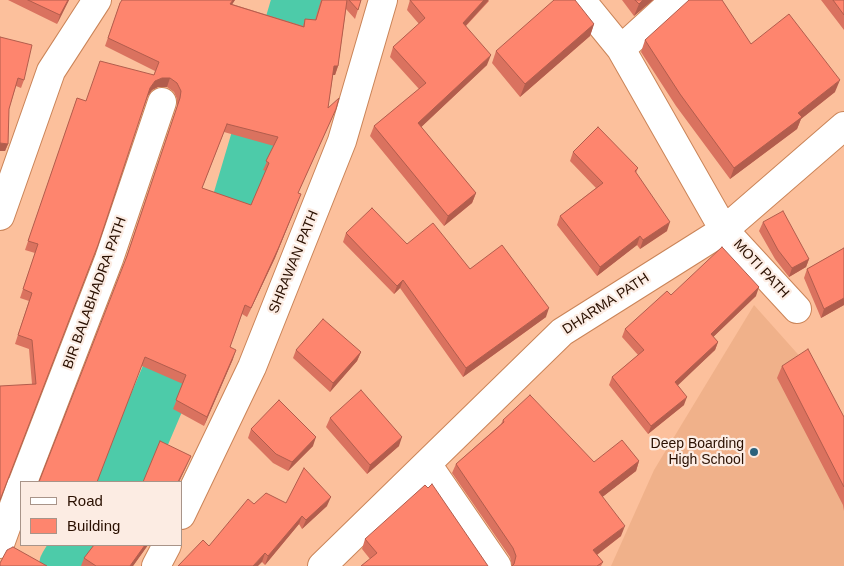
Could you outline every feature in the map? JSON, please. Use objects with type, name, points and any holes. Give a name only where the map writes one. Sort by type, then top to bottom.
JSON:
[{"type":"street","points":[[0,216],[51,71],[97,0]]},
{"type":"street","name":"SHRAWAN PATH","points":[[182,513],[252,367],[342,141],[383,0]]},
{"type":"street","name":"MOTI PATH","points":[[581,0],[621,49],[724,230],[797,309]]},
{"type":"street","points":[[621,49],[675,0]]},
{"type":"street","name":"BIR BALABHADRA PATH","points":[[23,481],[109,260],[162,102]]},
{"type":"street","name":"DHARMA PATH","points":[[322,566],[562,332],[724,230],[844,126]]},
{"type":"street","points":[[427,464],[497,566]]},
{"type":"street","points":[[0,544],[20,489]]},
{"type":"street","points":[[156,566],[166,546]]},
{"type":"shaded area","name":"Deep Boarding High School","points":[[754,305],[804,361],[844,433],[844,566],[611,566],[654,470]]},
{"type":"building","points":[[28,0],[68,0],[60,15]]},
{"type":"building","points":[[122,0],[233,0],[230,4],[304,27],[305,19],[316,20],[322,0],[347,0],[338,66],[334,66],[328,108],[339,98],[336,109],[298,193],[301,194],[251,308],[245,305],[230,347],[236,350],[207,417],[176,400],[186,375],[145,357],[97,481],[39,481],[127,256],[180,98],[181,91],[177,83],[170,78],[162,78],[155,81],[150,88],[98,245],[0,500],[0,386],[36,384],[32,340],[18,335],[32,293],[23,289],[38,244],[28,241],[77,98],[86,101],[100,61],[154,75],[159,62],[108,38]],"holes":[[[227,124],[278,137],[266,161],[269,163],[251,205],[202,188]]]},
{"type":"building","points":[[349,0],[361,0],[358,10]]},
{"type":"building","points":[[410,0],[484,0],[463,23],[491,55],[418,123],[476,193],[448,216],[374,126],[426,83],[393,47],[425,18]]},
{"type":"building","points":[[554,0],[575,0],[594,24],[525,84],[496,51]]},
{"type":"building","points":[[635,0],[643,0],[639,4]]},
{"type":"building","points":[[689,0],[722,0],[751,44],[789,14],[840,80],[798,113],[802,117],[734,168],[680,94],[645,40]]},
{"type":"building","points":[[833,0],[844,0],[844,15]]},
{"type":"building","points":[[0,37],[32,45],[24,80],[18,78],[9,109],[8,144],[0,143]]},
{"type":"building","points":[[598,127],[638,168],[635,171],[670,222],[643,240],[640,236],[600,267],[560,216],[603,183],[573,152]]},
{"type":"building","points":[[372,208],[407,244],[433,223],[470,269],[502,245],[549,308],[466,368],[403,280],[397,286],[346,233]]},
{"type":"building","points":[[783,211],[809,259],[792,268],[778,250],[763,222]]},
{"type":"building","points":[[722,247],[759,287],[711,334],[718,342],[675,382],[687,397],[651,426],[612,377],[644,350],[625,329],[667,291],[671,295]]},
{"type":"building","points":[[844,248],[844,298],[824,309],[807,269]]},
{"type":"building","points":[[323,319],[361,352],[333,383],[296,350]]},
{"type":"building","points":[[808,349],[844,417],[844,487],[782,366]]},
{"type":"building","points":[[361,390],[402,437],[370,465],[330,418]]},
{"type":"building","points":[[530,395],[594,462],[622,440],[639,461],[599,492],[625,526],[593,550],[603,562],[597,566],[512,566],[516,556],[513,548],[456,464],[504,422],[503,420]]},
{"type":"building","points":[[279,400],[316,437],[292,462],[276,454],[251,429]]},
{"type":"building","points":[[160,441],[191,456],[178,481],[143,481]]},
{"type":"building","points":[[304,468],[331,497],[306,520],[302,516],[268,556],[265,553],[253,566],[178,566],[203,540],[209,546],[248,499],[254,504],[266,493],[286,503]]},
{"type":"building","points":[[432,484],[488,566],[361,566],[377,553],[365,539],[425,485],[428,488]]},
{"type":"building","points":[[93,546],[144,546],[130,566],[96,566],[84,558]]},
{"type":"building","points":[[13,547],[47,566],[0,566],[7,550]]},
{"type":"waterway","points":[[118,481],[136,451],[233,223],[299,0]]},
{"type":"waterway","points":[[66,566],[78,546]]},
{"type":"place","name":"Deep Boarding High School","points":[[754,452]]}]
